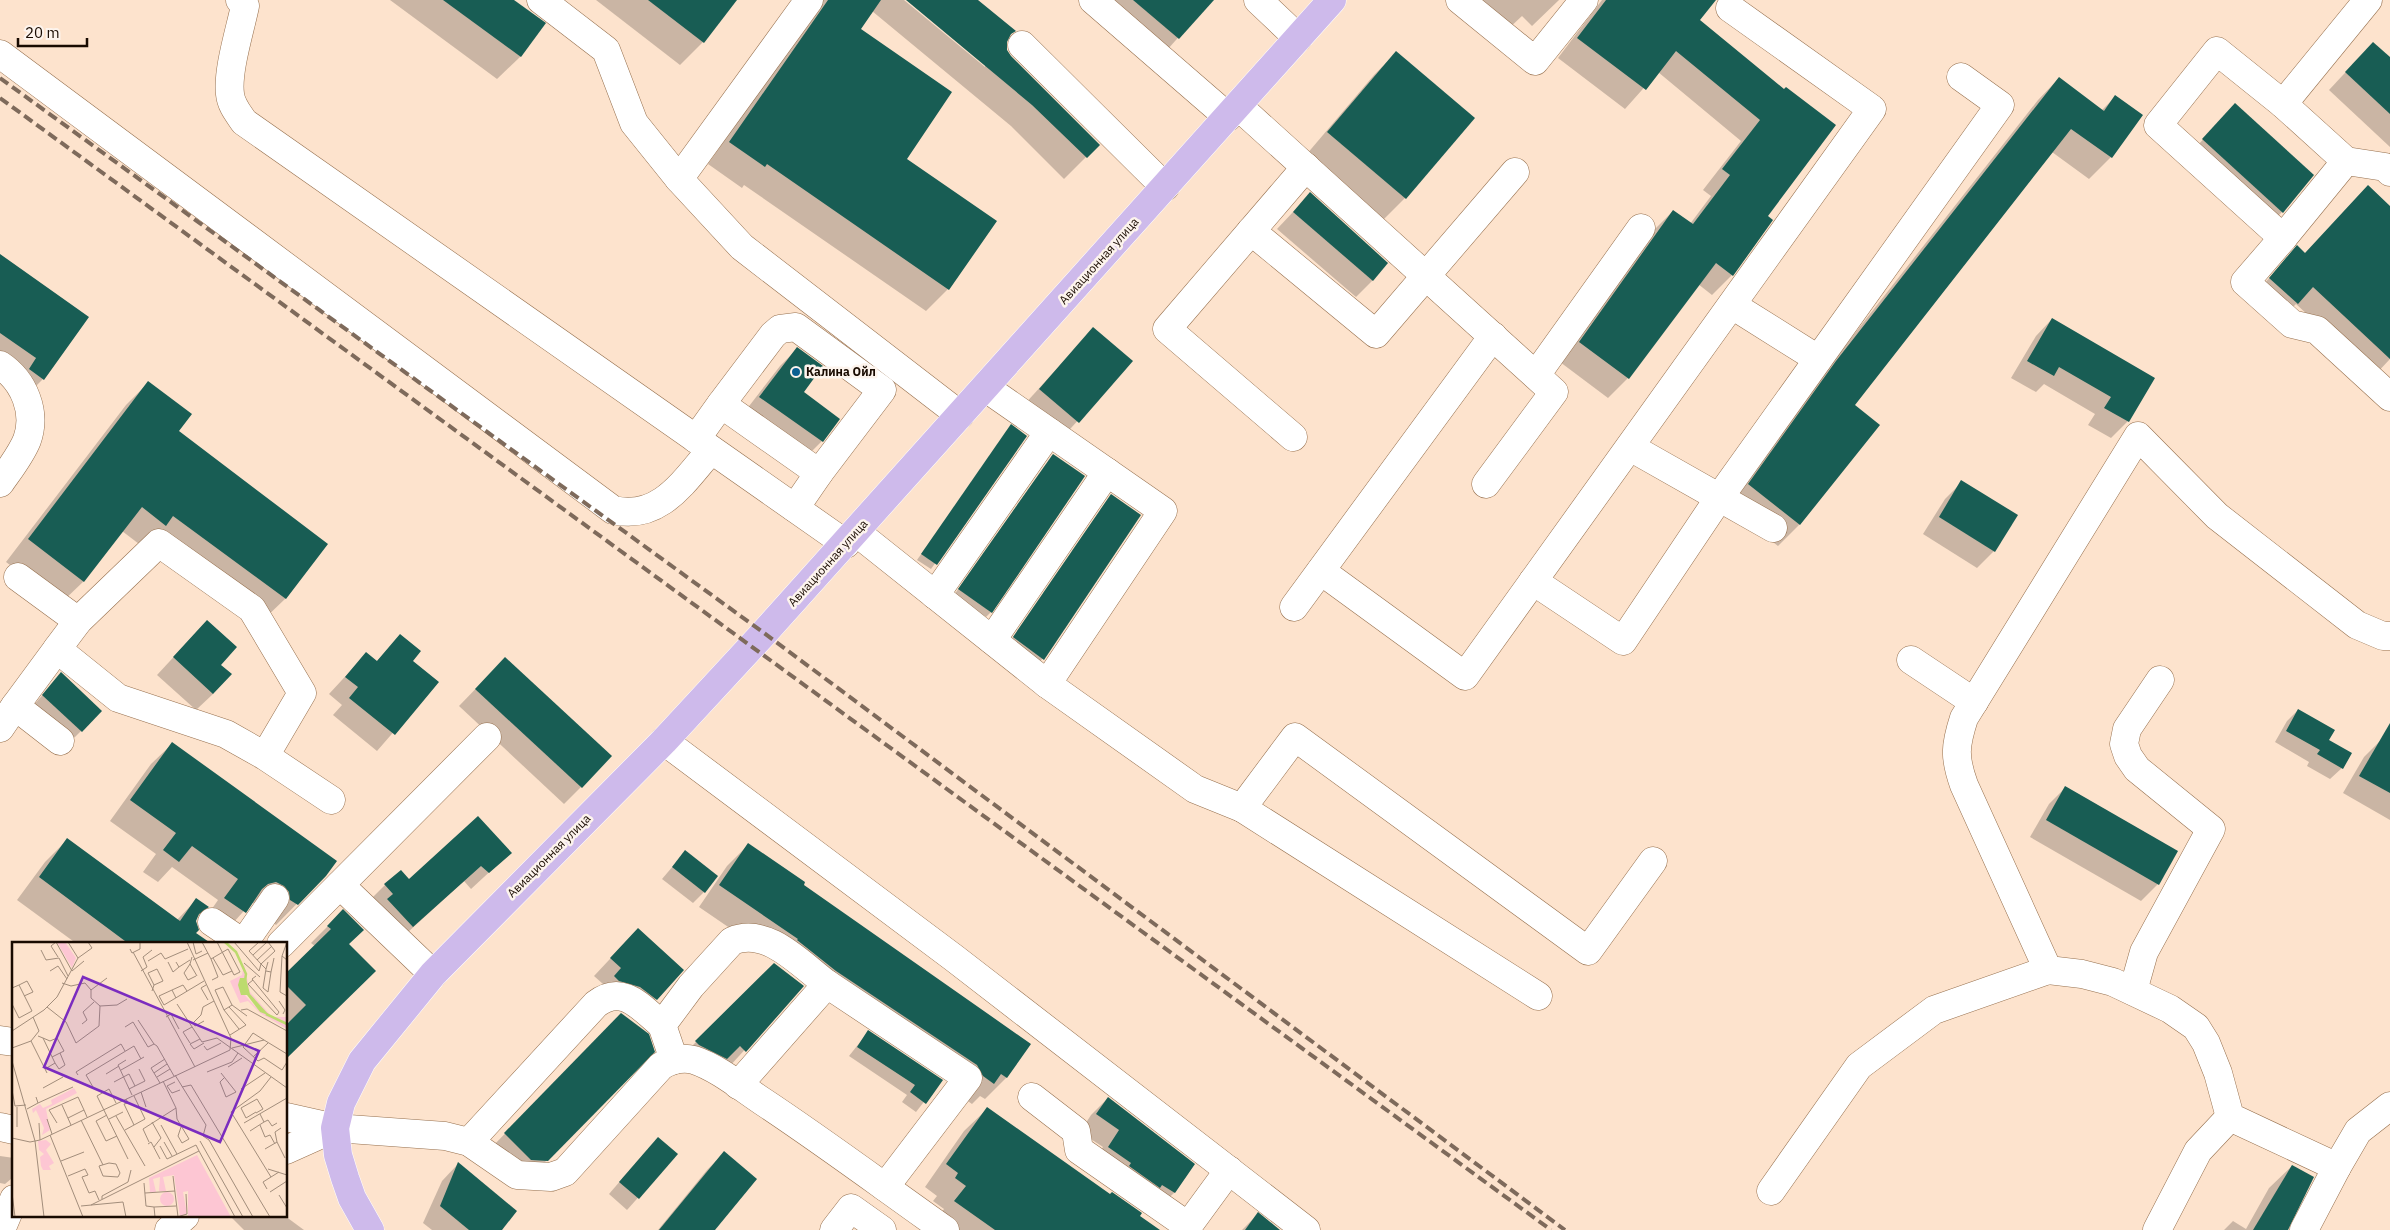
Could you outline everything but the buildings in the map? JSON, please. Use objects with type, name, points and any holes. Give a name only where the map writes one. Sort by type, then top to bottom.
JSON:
[{"type":"main road","name":"Авиационная улица","points":[[370,1230],[352,1198],[345,1178],[338,1155],[335,1128],[341,1103],[362,1061],[433,974],[664,741],[851,538],[1332,0]]},
{"type":"street","points":[[240,0],[245,6],[230,89],[235,110],[244,122],[795,508],[851,538],[935,595],[1047,684],[1195,789],[1242,808],[1538,996]]},
{"type":"street","points":[[541,0],[606,50],[634,123],[679,179],[742,247],[960,415]]},
{"type":"street","points":[[679,179],[809,0]]},
{"type":"street","points":[[1093,0],[1306,167],[1554,392],[1486,484]]},
{"type":"street","points":[[1258,0],[1298,38]]},
{"type":"street","points":[[1460,0],[1535,61],[1584,0]]},
{"type":"street","points":[[2283,104],[2368,0]]},
{"type":"street","points":[[1321,571],[1465,676],[1872,110],[1730,8]]},
{"type":"street","points":[[1022,46],[1165,187]]},
{"type":"street","points":[[2283,238],[2158,125],[2217,51],[2283,104],[2346,161],[2385,167],[2390,172]]},
{"type":"street","points":[[0,54],[613,510],[638,513],[670,496],[704,445],[721,404],[773,334],[780,329],[796,328],[882,390],[795,508]]},
{"type":"street","points":[[1533,581],[1623,641],[1719,498],[2000,104],[1961,77]]},
{"type":"street","points":[[2346,161],[2245,282],[2292,324],[2317,330],[2390,397]]},
{"type":"street","points":[[1293,437],[1167,329],[1306,167]]},
{"type":"street","points":[[1252,231],[1376,334],[1515,172]]},
{"type":"street","points":[[1536,375],[1641,228]]},
{"type":"street","points":[[1732,305],[1818,359]]},
{"type":"street","points":[[1294,607],[1493,336]]},
{"type":"street","points":[[0,365],[17,380],[25,393],[29,408],[30,424],[27,440],[20,454],[0,483]]},
{"type":"street","points":[[986,388],[1163,511],[1047,684]]},
{"type":"street","points":[[721,404],[819,473]]},
{"type":"street","points":[[935,595],[1050,432]]},
{"type":"street","points":[[2048,970],[1977,816],[1956,763],[1956,744],[1964,718],[2138,436],[2217,516],[2357,625],[2383,636],[2390,636]]},
{"type":"street","points":[[1630,447],[1773,528]]},
{"type":"street","points":[[992,640],[1107,472]]},
{"type":"street","points":[[60,741],[7,717],[78,621],[160,543],[252,609],[302,693],[265,756]]},
{"type":"street","points":[[18,577],[78,621]]},
{"type":"street","points":[[57,649],[118,698],[226,734],[265,756],[331,800]]},
{"type":"street","points":[[1911,660],[1974,702]]},
{"type":"street","points":[[2133,991],[2144,952],[2211,829],[2137,769],[2128,756],[2124,744],[2127,729],[2160,680]]},
{"type":"street","points":[[283,942],[487,737]]},
{"type":"street","points":[[1242,808],[1295,737],[1588,951],[1653,861]]},
{"type":"street","points":[[664,741],[954,958],[1306,1230]]},
{"type":"street","points":[[340,884],[433,974]]},
{"type":"street","points":[[244,942],[275,898]]},
{"type":"street","points":[[212,922],[242,942]]},
{"type":"street","points":[[662,1025],[691,986],[724,948],[741,938],[750,937],[772,943],[827,984],[968,1078],[885,1187]]},
{"type":"street","points":[[1771,1191],[1859,1066],[1934,1010],[2048,970],[2082,974],[2113,982],[2170,1010],[2196,1028],[2206,1043],[2218,1073],[2230,1117],[2337,1167]]},
{"type":"street","points":[[738,1085],[827,984]]},
{"type":"street","points":[[469,1142],[596,1004],[606,996],[619,995],[630,1000],[662,1025],[674,1060]]},
{"type":"street","points":[[288,1117],[335,1128],[445,1136],[469,1142],[517,1175],[551,1177],[565,1172],[656,1071],[674,1060],[692,1060],[701,1063],[738,1085],[797,1124],[945,1230]]},
{"type":"street","points":[[1032,1097],[1076,1131],[1079,1150],[1188,1226],[1229,1170]]},
{"type":"street","points":[[2304,1230],[2358,1131],[2390,1106]]},
{"type":"street","points":[[2157,1230],[2198,1151],[2230,1117]]},
{"type":"street","points":[[288,1149],[335,1128]]},
{"type":"street","points":[[1,1230],[12,1204]]},
{"type":"street","points":[[834,1230],[851,1208],[882,1230]]},
{"type":"street","points":[[169,1230],[183,1218]]},
{"type":"railway","points":[[0,78],[764,633],[1565,1230]]},
{"type":"railway","points":[[0,98],[1551,1230]]},
{"type":"place","name":"Калина Ойл","points":[[796,372]]}]
